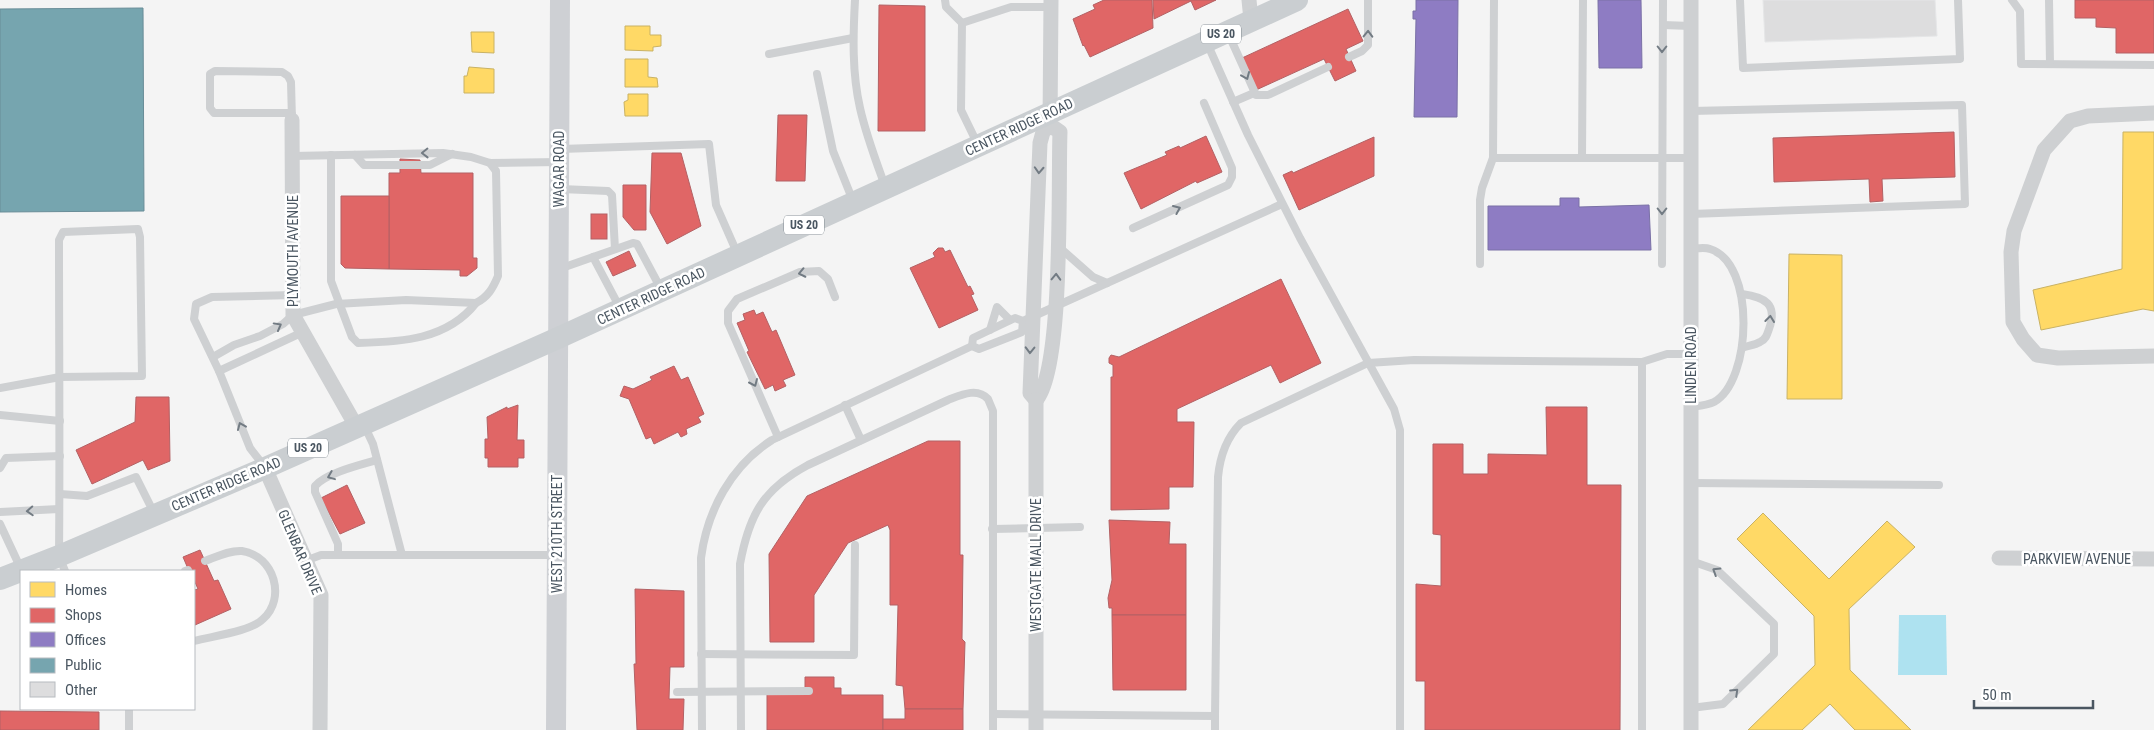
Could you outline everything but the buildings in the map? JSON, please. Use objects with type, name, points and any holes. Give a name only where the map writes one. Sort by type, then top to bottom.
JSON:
[{"type":"main road","name":"CENTER RIDGE ROAD","points":[[22,570],[62,564],[154,515],[265,468],[621,310],[978,146],[1050,119],[1227,31],[1250,10],[1297,0]]},
{"type":"main road","name":"CENTER RIDGE ROAD","points":[[0,579],[20,571]]},
{"type":"street","name":"WAGAR ROAD","points":[[558,338],[560,0]]},
{"type":"street","name":"LINDEN ROAD","points":[[1691,0],[1692,730]]},
{"type":"street","points":[[1050,119],[1051,3]]},
{"type":"street","points":[[2154,113],[2088,116],[2070,121],[2044,150],[2014,231],[2011,252],[2013,322],[2023,339],[2037,355],[2058,358],[2154,356]]},
{"type":"street","name":"PLYMOUTH AVENUE","points":[[292,117],[294,315],[359,425]]},
{"type":"street","name":"WESTGATE MALL DRIVE","points":[[1036,400],[1042,394],[1048,371],[1055,307],[1060,132],[1050,119],[1040,143],[1027,319],[1030,393],[1036,400],[1036,722]]},
{"type":"street","name":"WEST 210TH STREET","points":[[556,730],[558,338]]},
{"type":"street","name":"GLENBAR DRIVE","points":[[265,468],[321,595],[320,730]]},
{"type":"street","name":"PARKVIEW AVENUE","points":[[1999,558],[2154,559]]},
{"type":"lane","points":[[855,0],[853,38],[860,106],[870,144],[886,188]]},
{"type":"lane","points":[[945,0],[946,7],[962,23],[961,110],[978,146]]},
{"type":"lane","points":[[1349,57],[1368,46],[1368,0]]},
{"type":"lane","points":[[1480,264],[1480,200],[1482,188],[1493,158],[1494,0]]},
{"type":"lane","points":[[1582,158],[1583,0]]},
{"type":"lane","points":[[1662,264],[1663,0]]},
{"type":"lane","points":[[1740,0],[1743,68],[1960,59],[1958,0]]},
{"type":"lane","points":[[2012,0],[2020,12],[2021,64],[2154,65]]},
{"type":"lane","points":[[2049,0],[2050,64]]},
{"type":"lane","points":[[962,23],[1011,4],[1051,3]]},
{"type":"lane","points":[[1662,25],[1691,26]]},
{"type":"lane","points":[[1227,31],[1254,93],[1260,96],[1268,95],[1328,67]]},
{"type":"lane","points":[[769,54],[853,38]]},
{"type":"lane","points":[[1206,41],[1282,204],[1305,250],[1394,409],[1400,430],[1400,730]]},
{"type":"lane","points":[[214,71],[282,72],[288,76],[291,82],[292,117],[214,113],[210,108],[210,74],[214,71]]},
{"type":"lane","points":[[817,74],[833,151],[854,203]]},
{"type":"lane","points":[[1233,102],[1254,93]]},
{"type":"lane","points":[[1132,228],[1228,185],[1232,177],[1232,168],[1204,103]]},
{"type":"lane","points":[[1690,111],[1962,105],[1965,204],[1691,214]]},
{"type":"lane","points":[[292,156],[452,154],[490,163],[709,144],[716,205],[738,256]]},
{"type":"lane","points":[[355,155],[364,166],[414,166],[430,165],[452,154]]},
{"type":"lane","points":[[331,155],[331,281],[341,303],[352,337],[358,343],[413,339],[438,332],[458,322],[476,303],[488,296],[498,276],[496,171],[490,163]]},
{"type":"lane","points":[[1493,158],[1691,158]]},
{"type":"lane","points":[[558,189],[608,191],[612,195],[615,249]]},
{"type":"lane","points":[[972,346],[973,338],[1014,318],[1027,319],[1282,204]]},
{"type":"lane","points":[[0,388],[60,377],[142,376],[140,237],[138,229],[63,232],[58,240],[60,377],[59,509],[62,564]]},
{"type":"lane","points":[[558,270],[633,243],[637,244],[662,291]]},
{"type":"lane","points":[[1058,246],[1093,277],[1107,283]]},
{"type":"lane","points":[[1691,248],[1710,249],[1725,259],[1735,274],[1742,294],[1742,348],[1738,370],[1728,388],[1714,402],[1691,407]]},
{"type":"lane","points":[[593,257],[621,310]]},
{"type":"lane","points":[[778,437],[728,323],[728,311],[737,299],[800,272],[819,271],[828,279],[835,297]]},
{"type":"lane","points":[[1742,294],[1756,296],[1766,301],[1772,308],[1771,322],[1766,337],[1760,342],[1742,348]]},
{"type":"lane","points":[[265,468],[250,448],[213,357],[194,319],[196,304],[212,297],[294,295]]},
{"type":"lane","points":[[213,357],[234,345],[260,336],[283,324],[294,315],[341,303],[446,300],[476,303]]},
{"type":"lane","points":[[990,330],[997,307],[1010,320]]},
{"type":"lane","points":[[702,730],[701,558],[704,536],[709,518],[726,488],[745,462],[762,446],[845,405],[972,346],[979,349],[1022,332],[1027,319]]},
{"type":"lane","points":[[219,371],[303,332]]},
{"type":"lane","points":[[1215,730],[1218,477],[1222,454],[1232,432],[1248,418],[1368,363],[1414,360],[1642,362],[1667,354],[1691,354]]},
{"type":"lane","points":[[1642,362],[1642,730]]},
{"type":"lane","points":[[741,730],[740,564],[744,545],[760,504],[770,491],[786,477],[861,440],[964,394],[976,393],[985,396],[991,403],[993,411],[992,730]]},
{"type":"lane","points":[[845,405],[861,440]]},
{"type":"lane","points":[[0,415],[60,421]]},
{"type":"lane","points":[[359,425],[373,444],[402,555]]},
{"type":"lane","points":[[0,468],[6,458],[60,456]]},
{"type":"lane","points":[[338,555],[338,544],[315,492],[315,486],[319,481],[353,467],[377,460]]},
{"type":"lane","points":[[60,494],[87,496],[136,477],[154,515]]},
{"type":"lane","points":[[1691,483],[1939,485]]},
{"type":"lane","points":[[0,512],[59,509]]},
{"type":"lane","points":[[0,524],[22,570]]},
{"type":"lane","points":[[992,529],[1080,527]]},
{"type":"lane","points":[[701,654],[854,655],[855,544]]},
{"type":"lane","points":[[195,641],[245,629],[263,620],[272,607],[274,586],[270,567],[259,556],[241,551],[224,554],[205,561]]},
{"type":"lane","points":[[306,561],[321,555],[557,555]]},
{"type":"lane","points":[[1692,561],[1717,570],[1774,624],[1774,654],[1723,704],[1692,708]]},
{"type":"lane","points":[[677,692],[741,690],[809,691]]},
{"type":"lane","points":[[129,710],[129,730]]},
{"type":"lane","points":[[992,714],[1036,722],[1215,716]]},
{"type":"water","points":[[1899,615],[1946,615],[1947,675],[1898,675]]}]
